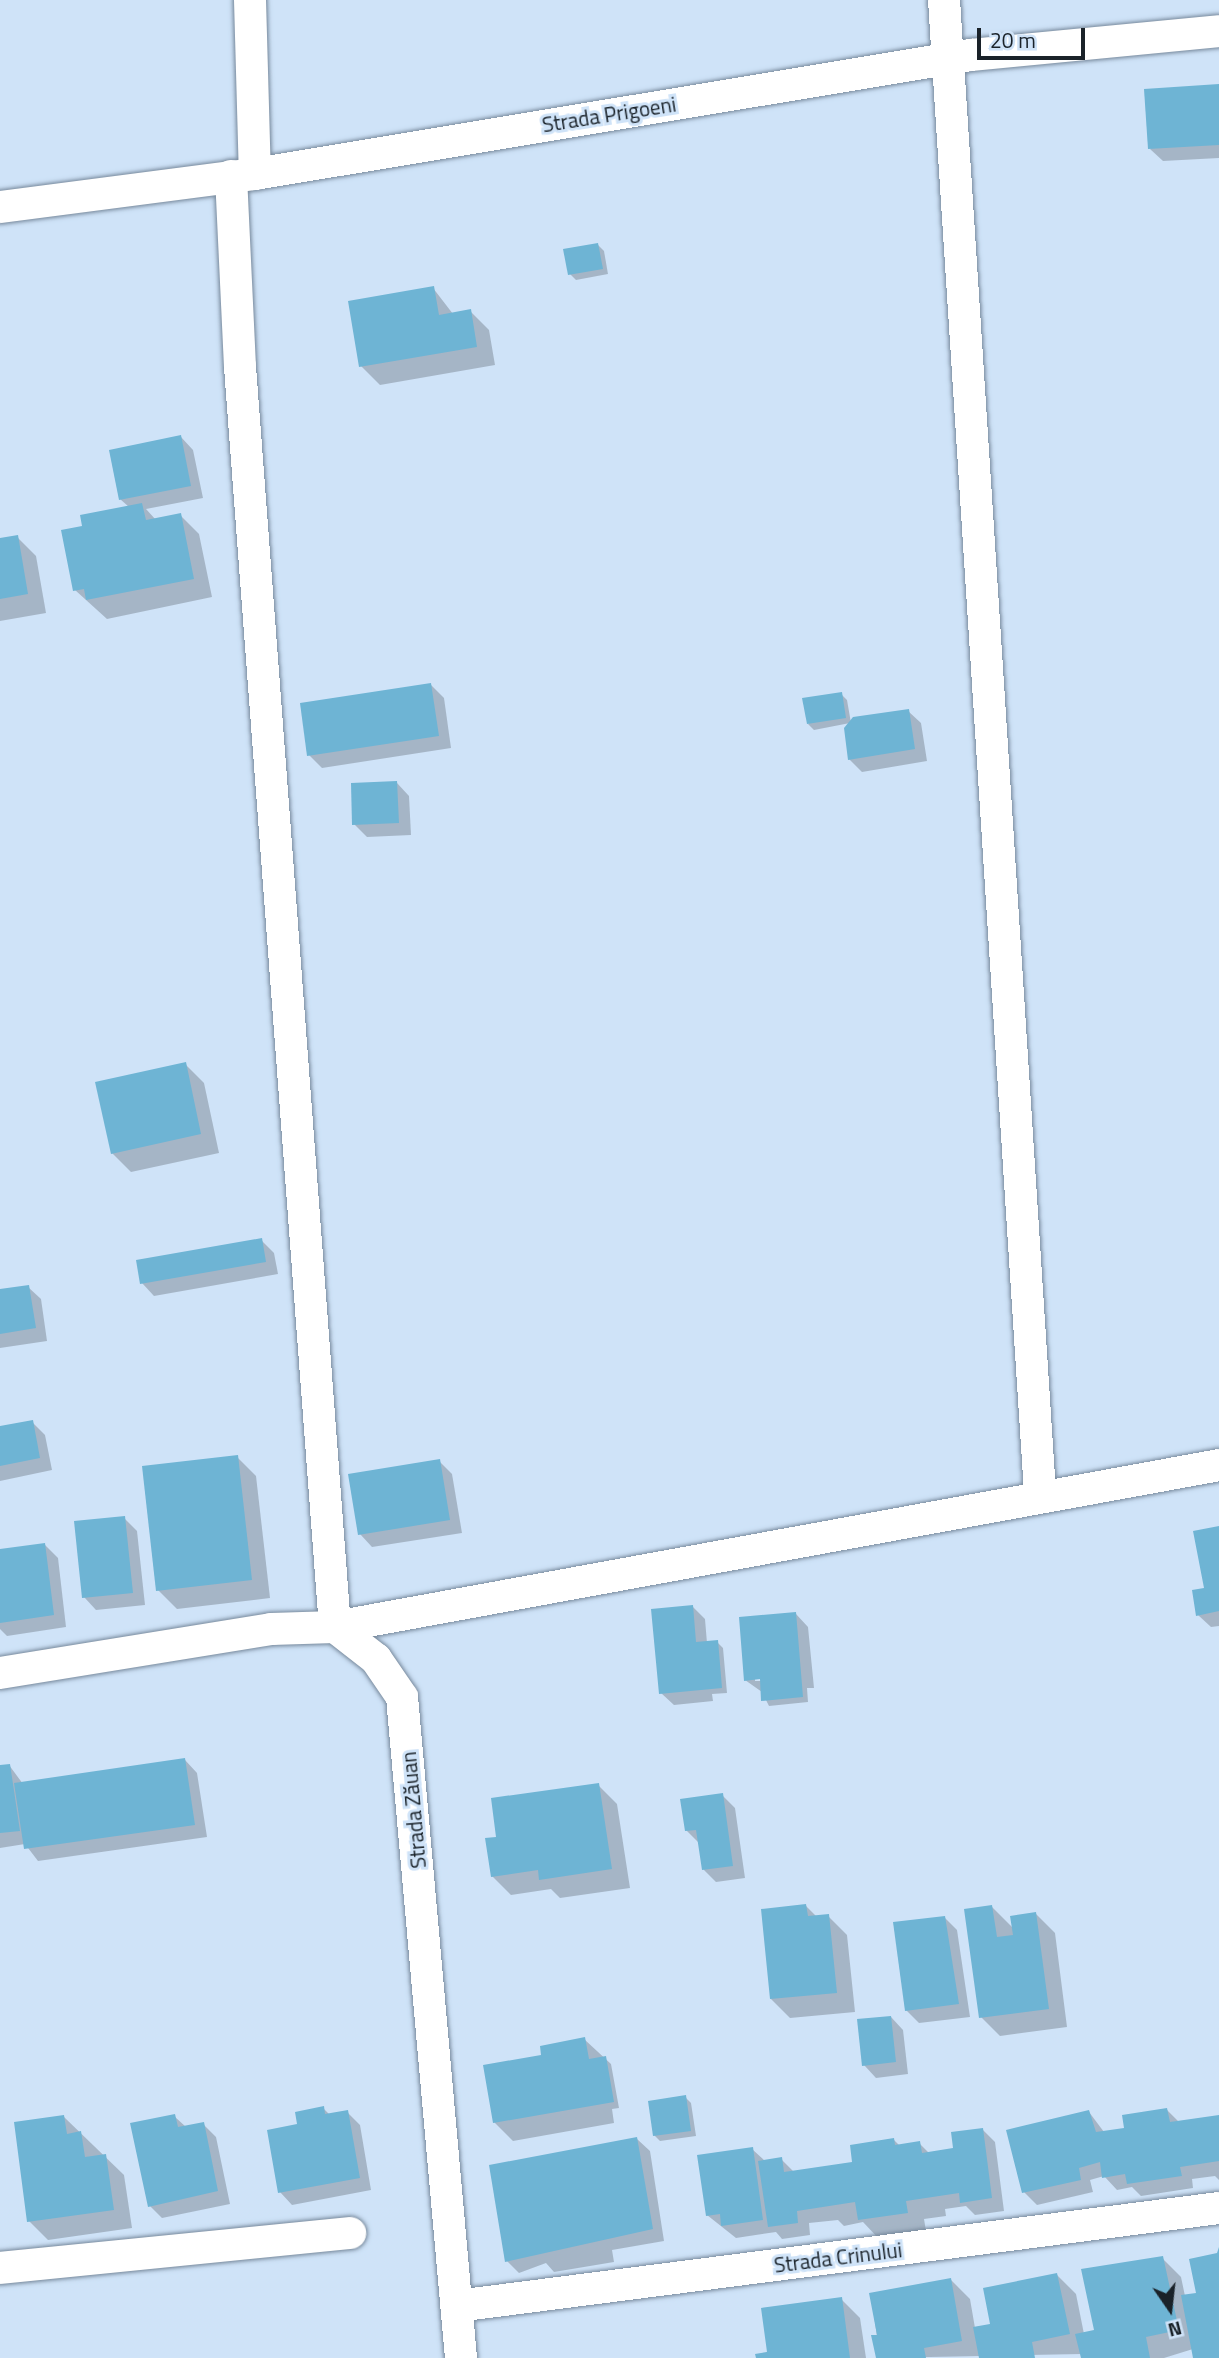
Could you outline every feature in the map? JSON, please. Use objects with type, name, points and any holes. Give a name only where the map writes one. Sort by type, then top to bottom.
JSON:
[{"type":"street","points":[[250,0],[243,175],[240,367],[335,1627]]},
{"type":"street","points":[[944,0],[1040,1494]]},
{"type":"street","name":"Strada Prigoeni","points":[[0,207],[243,175],[946,59],[1051,45],[1219,32]]},
{"type":"street","points":[[0,1673],[271,1629],[335,1627],[1040,1494],[1219,1465]]},
{"type":"street","name":"Strada Zăuan","points":[[335,1627],[376,1659],[402,1698],[461,2358]]},
{"type":"street","name":"Strada Crinului","points":[[457,2306],[1219,2208]]},
{"type":"street","points":[[0,2268],[349,2233]]},
{"type":"building","points":[[1219,84],[1219,145],[1148,149],[1144,89]]},
{"type":"building","points":[[598,243],[603,269],[568,275],[563,249]]},
{"type":"building","points":[[434,286],[439,315],[471,309],[477,347],[359,367],[348,301]]},
{"type":"building","points":[[181,435],[191,486],[119,500],[109,450]]},
{"type":"building","points":[[142,503],[146,520],[181,513],[194,579],[86,600],[84,589],[73,591],[61,530],[82,526],[80,515]]},
{"type":"building","points":[[18,535],[28,594],[0,599],[0,538]]},
{"type":"building","points":[[431,683],[439,736],[307,756],[300,703]]},
{"type":"building","points":[[842,692],[846,718],[807,724],[802,698]]},
{"type":"building","points":[[909,709],[915,749],[848,760],[844,728],[853,717]]},
{"type":"building","points":[[397,781],[399,823],[352,825],[351,783]]},
{"type":"building","points":[[186,1062],[201,1134],[111,1154],[95,1082]]},
{"type":"building","points":[[262,1238],[266,1262],[140,1284],[136,1260]]},
{"type":"building","points":[[29,1285],[36,1328],[0,1334],[0,1289]]},
{"type":"building","points":[[33,1420],[40,1458],[0,1466],[0,1426]]},
{"type":"building","points":[[238,1455],[252,1580],[156,1591],[142,1466]]},
{"type":"building","points":[[440,1459],[450,1520],[358,1535],[348,1474]]},
{"type":"building","points":[[125,1516],[133,1593],[82,1598],[74,1521]]},
{"type":"building","points":[[1219,1526],[1219,1611],[1196,1616],[1192,1590],[1204,1588],[1193,1531]]},
{"type":"building","points":[[45,1543],[54,1615],[0,1623],[0,1549]]},
{"type":"building","points":[[693,1605],[696,1642],[718,1640],[722,1688],[659,1694],[651,1609]]},
{"type":"building","points":[[796,1612],[803,1697],[761,1701],[760,1679],[744,1681],[739,1617]]},
{"type":"building","points":[[185,1758],[195,1825],[24,1849],[14,1783]]},
{"type":"building","points":[[10,1764],[20,1831],[0,1833],[0,1765]]},
{"type":"building","points":[[599,1783],[612,1869],[539,1880],[538,1870],[491,1877],[485,1838],[496,1837],[491,1798]]},
{"type":"building","points":[[723,1793],[733,1866],[702,1870],[696,1830],[685,1831],[680,1799]]},
{"type":"building","points":[[806,1904],[808,1916],[829,1914],[837,1993],[770,1999],[761,1909]]},
{"type":"building","points":[[992,1905],[997,1937],[1013,1935],[1010,1916],[1036,1912],[1049,2009],[979,2018],[964,1909]]},
{"type":"building","points":[[945,1916],[959,2004],[905,2011],[893,1922]]},
{"type":"building","points":[[891,2016],[896,2062],[862,2066],[857,2019]]},
{"type":"building","points":[[585,2037],[589,2059],[606,2056],[614,2102],[493,2123],[483,2065],[541,2055],[540,2046]]},
{"type":"building","points":[[686,2095],[691,2131],[653,2136],[648,2101]]},
{"type":"building","points":[[324,2106],[325,2114],[348,2110],[360,2178],[278,2193],[267,2130],[297,2124],[295,2112]]},
{"type":"building","points":[[1167,2108],[1170,2122],[1219,2115],[1219,2161],[1180,2167],[1182,2176],[1127,2184],[1125,2174],[1102,2178],[1100,2162],[1079,2168],[1081,2180],[1022,2193],[1006,2130],[1089,2110],[1096,2132],[1124,2128],[1122,2115]]},
{"type":"building","points":[[175,2114],[178,2127],[204,2122],[218,2191],[148,2207],[130,2123]]},
{"type":"building","points":[[64,2115],[67,2134],[81,2131],[85,2157],[106,2154],[114,2210],[27,2222],[14,2122]]},
{"type":"building","points":[[983,2128],[992,2198],[960,2203],[959,2193],[906,2201],[908,2213],[858,2220],[855,2202],[797,2211],[798,2223],[768,2227],[758,2161],[782,2157],[784,2172],[852,2162],[850,2145],[894,2138],[895,2145],[920,2141],[922,2153],[953,2148],[951,2132]]},
{"type":"building","points":[[637,2137],[653,2229],[505,2262],[489,2165]]},
{"type":"building","points":[[753,2147],[763,2220],[721,2226],[720,2214],[706,2216],[697,2155]]},
{"type":"building","points":[[1219,2247],[1219,2358],[1193,2358],[1181,2295],[1196,2293],[1189,2259],[1217,2253]]},
{"type":"building","points":[[1163,2256],[1179,2330],[1146,2337],[1150,2358],[1081,2358],[1075,2334],[1094,2330],[1081,2269]]},
{"type":"building","points":[[1057,2273],[1070,2334],[1032,2342],[1035,2358],[979,2358],[973,2327],[990,2324],[983,2288]]},
{"type":"building","points":[[951,2278],[962,2341],[924,2348],[926,2358],[876,2358],[871,2335],[877,2335],[869,2293]]},
{"type":"building","points":[[842,2297],[850,2358],[756,2358],[755,2354],[767,2352],[761,2308]]}]
